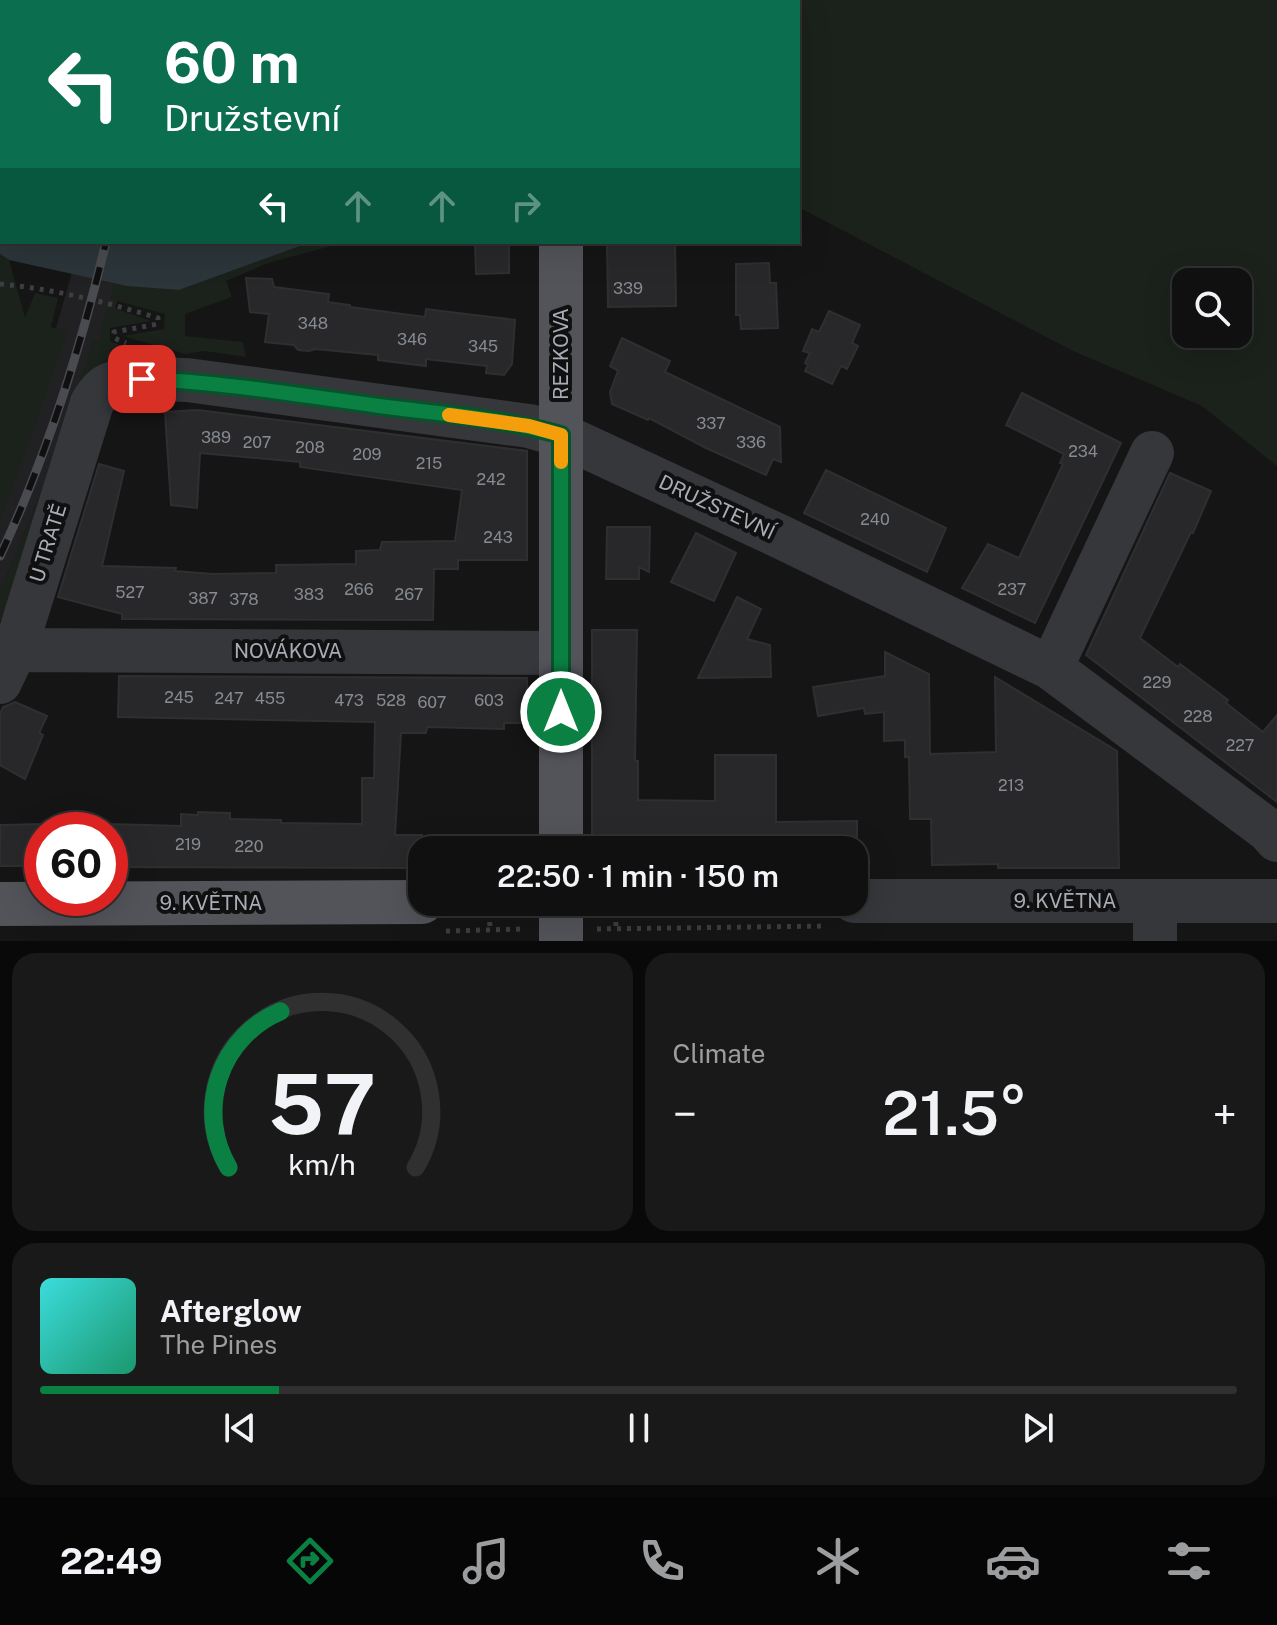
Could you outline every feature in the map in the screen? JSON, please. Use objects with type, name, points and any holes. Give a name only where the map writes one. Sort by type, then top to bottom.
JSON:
[{"type":"main road","name":"REZKOVA","points":[[561,244],[561,836]]},
{"type":"main road","name":"9. KVĚTNA","points":[[0,904],[408,902]]},
{"type":"main road","points":[[545,936],[554,916]]},
{"type":"street","name":"DRUŽSTEVNÍ","points":[[92,403],[101,389],[112,383],[142,379],[187,380],[514,424],[561,435],[1051,668],[1268,830],[1277,840]]},
{"type":"street","name":"U TRATĚ","points":[[8,666],[92,403]]},
{"type":"street","points":[[1051,668],[1152,453]]},
{"type":"street","name":"NOVÁKOVA","points":[[8,666],[561,653]]},
{"type":"street","name":"9. KVĚTNA","points":[[868,902],[1155,921],[1277,901]]},
{"type":"path","points":[[0,284],[107,302],[158,318],[158,324],[114,332],[114,338],[140,348]]},
{"type":"path","points":[[490,916],[490,929],[520,928],[545,936]]},
{"type":"path","points":[[616,916],[616,927]]},
{"type":"shaded area","points":[[800,0],[1277,0],[1277,466],[1202,406],[1073,351],[800,208]]},
{"type":"shaded area","points":[[0,244],[306,244],[179,290],[127,286],[9,260],[0,254]]},
{"type":"shaded area","points":[[306,244],[339,244],[268,263],[226,281],[232,297],[185,314],[185,336],[243,342],[246,357],[204,351],[185,354],[123,336],[164,329],[165,314],[110,299],[114,283],[179,290]]},
{"type":"shaded area","points":[[0,254],[9,260],[25,317],[35,293],[58,298],[51,327],[68,331],[0,523]]},
{"type":"shaded area","points":[[75,262],[125,275],[97,368],[34,544],[0,621],[0,487],[49,352]]},
{"type":"shaded area","points":[[108,306],[151,321],[110,328],[110,341],[153,359],[126,364],[0,617],[0,590],[51,468],[94,339],[99,340]]},
{"type":"building","points":[[475,244],[509,244],[509,273],[476,274]]},
{"type":"building","points":[[607,244],[675,244],[676,306],[608,307]]},
{"type":"building","points":[[769,263],[770,283],[776,283],[778,328],[741,329],[740,315],[736,315],[736,264]]},
{"type":"building","points":[[246,278],[272,279],[274,287],[329,294],[328,302],[350,307],[425,317],[426,309],[515,320],[512,364],[504,375],[486,373],[487,366],[426,359],[426,366],[378,360],[378,355],[298,350],[294,345],[265,342],[269,314],[250,312]]},
{"type":"building","points":[[829,311],[860,325],[852,343],[858,346],[847,369],[841,366],[832,384],[805,371],[810,353],[803,351],[812,329],[819,332]]},
{"type":"building","points":[[622,338],[670,361],[665,372],[780,427],[781,462],[773,459],[766,475],[649,418],[612,404],[610,392],[618,371],[610,366]]},
{"type":"building","points":[[1022,393],[1121,443],[1035,623],[962,588],[988,544],[1019,558],[1063,464],[1060,463],[1064,454],[1006,425]]},
{"type":"building","points":[[198,410],[527,451],[527,560],[458,560],[458,569],[434,569],[433,620],[122,619],[122,614],[58,597],[99,464],[124,471],[102,566],[176,568],[175,571],[213,574],[276,573],[276,565],[356,564],[356,551],[380,550],[382,542],[455,541],[462,490],[300,467],[300,462],[200,453],[197,508],[171,505],[165,412]]},
{"type":"building","points":[[826,470],[946,528],[927,572],[804,513]]},
{"type":"building","points":[[1170,473],[1211,491],[1140,638],[1228,700],[1226,703],[1263,732],[1277,715],[1277,802],[1086,655]]},
{"type":"building","points":[[607,527],[650,527],[649,572],[639,567],[639,579],[606,579]]},
{"type":"building","points":[[696,533],[736,553],[714,601],[671,582]]},
{"type":"building","points":[[737,597],[761,609],[747,639],[770,645],[771,677],[698,678]]},
{"type":"building","points":[[592,630],[637,630],[635,761],[638,761],[638,800],[715,801],[715,755],[776,755],[776,822],[857,821],[857,836],[592,836]]},
{"type":"building","points":[[885,652],[929,674],[930,754],[996,752],[995,677],[1117,751],[1119,868],[932,865],[931,819],[910,819],[909,757],[905,757],[905,740],[884,741],[884,712],[865,714],[864,708],[818,716],[813,687],[885,676]]},
{"type":"building","points":[[119,676],[527,678],[527,723],[504,723],[504,729],[427,727],[426,733],[401,733],[395,835],[422,835],[408,836],[408,868],[128,867],[128,825],[181,826],[181,814],[230,813],[230,819],[362,824],[362,778],[374,778],[375,722],[118,717]]},
{"type":"building","points":[[15,702],[47,716],[39,733],[43,735],[25,779],[0,765],[0,714],[3,707]]},
{"type":"building","points":[[24,824],[24,866],[0,866],[0,825]]},
{"type":"railway","points":[[0,556],[61,402],[105,244]]},
{"type":"slow traffic","points":[[449,415],[529,426],[561,435],[561,462]]},
{"type":"route","points":[[142,379],[187,380],[529,426],[561,435],[561,712]]}]
